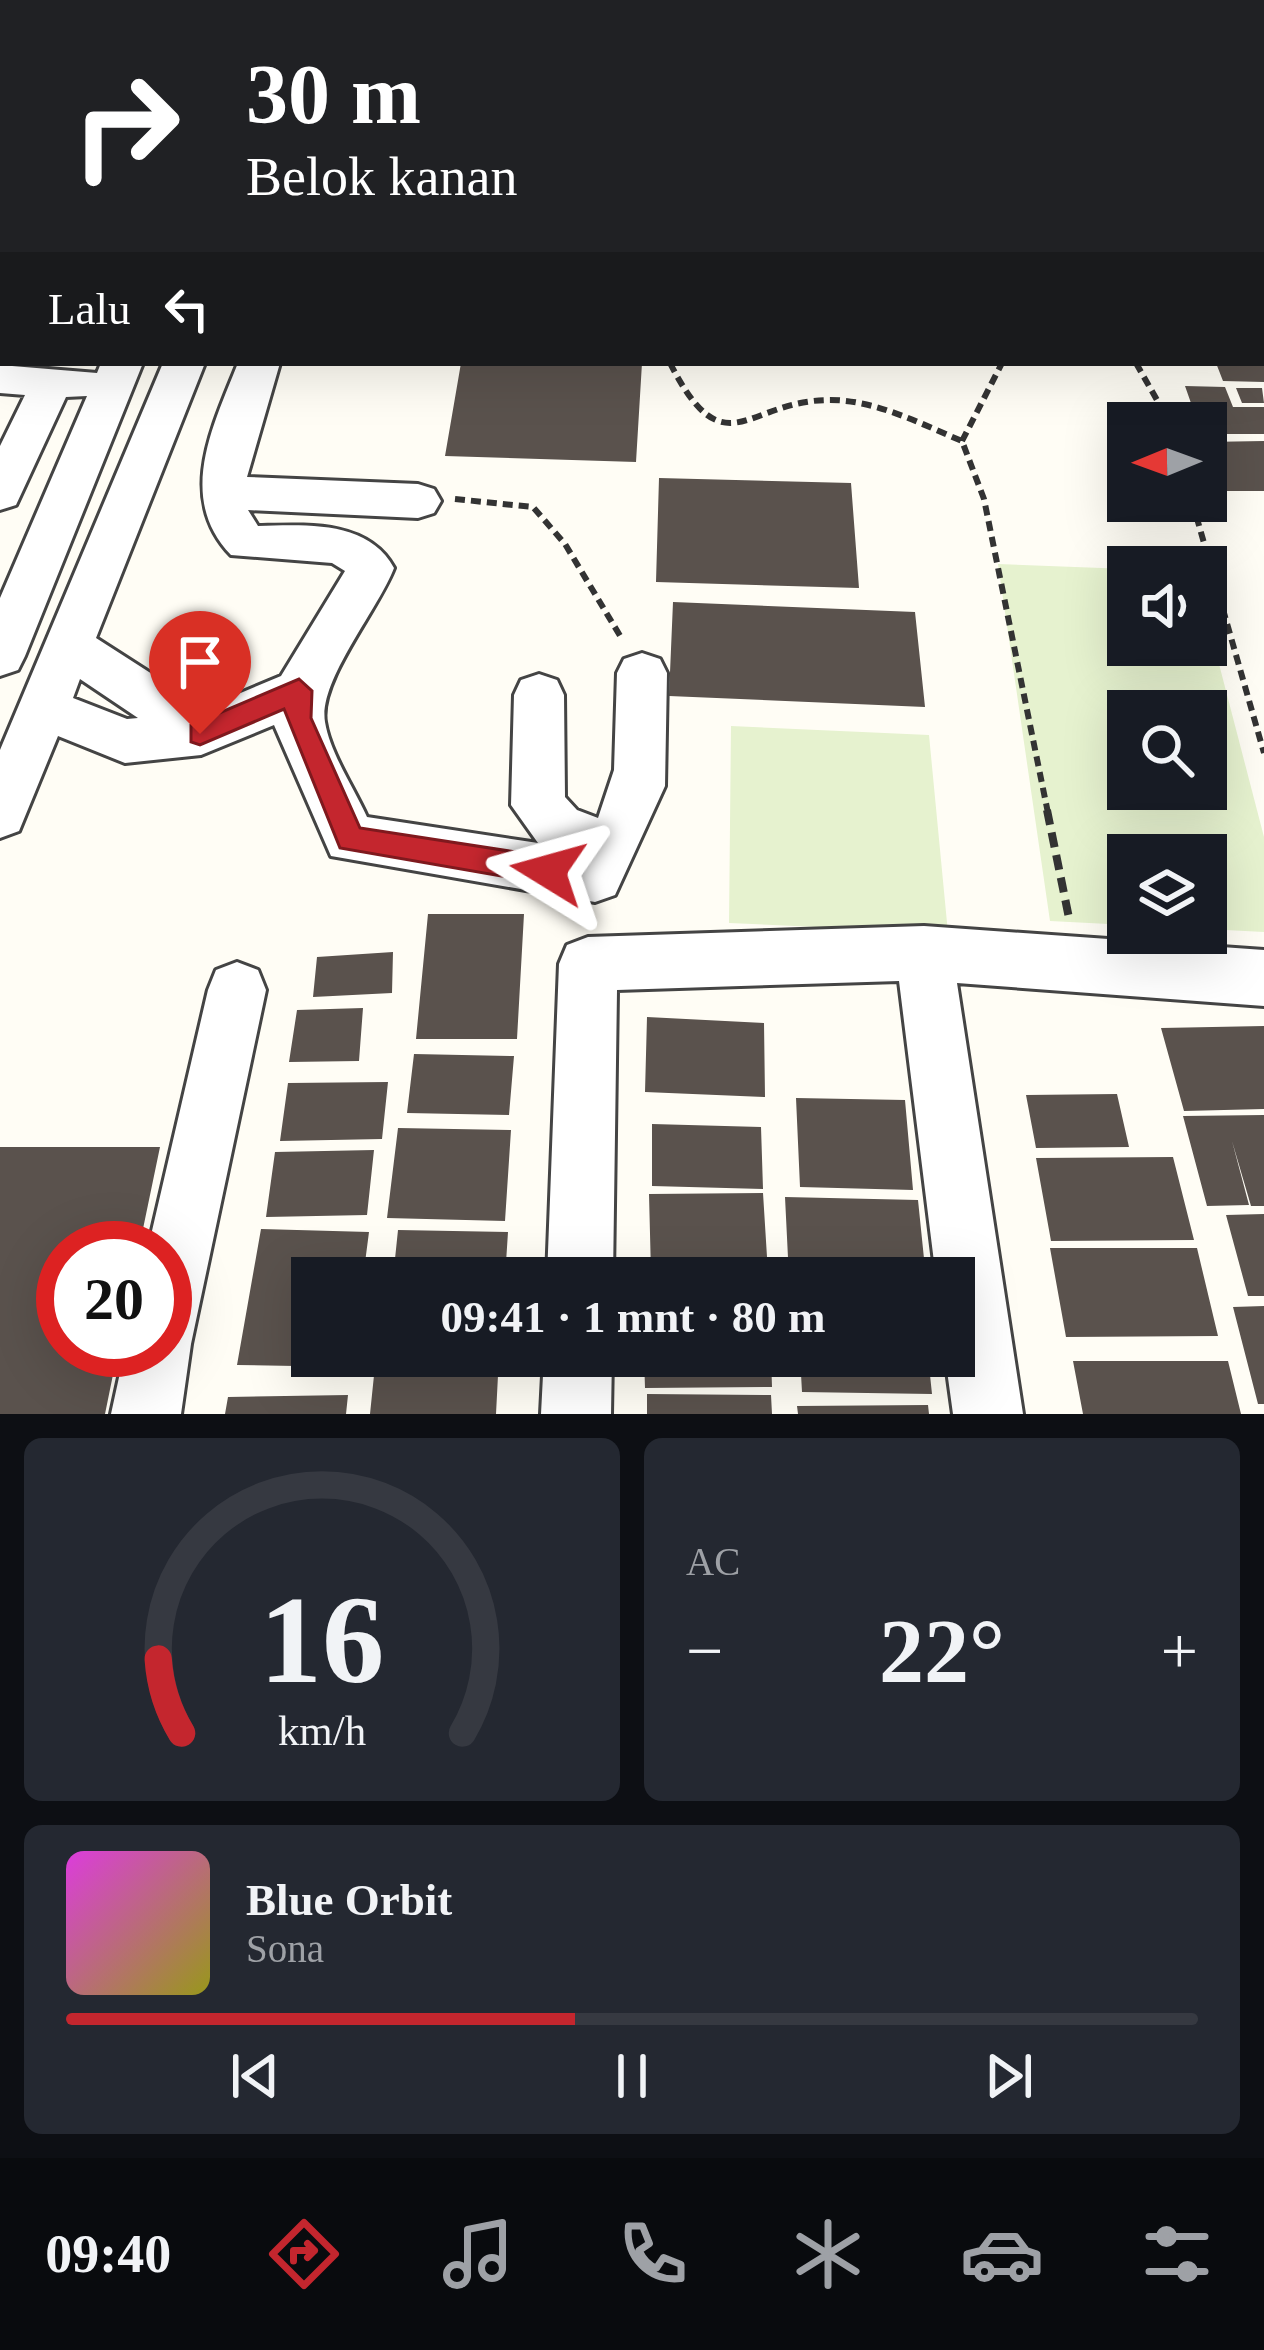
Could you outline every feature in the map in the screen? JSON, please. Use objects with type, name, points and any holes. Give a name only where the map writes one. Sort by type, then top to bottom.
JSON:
[{"type":"street","points":[[0,814],[183,366]]},
{"type":"street","points":[[258,366],[223,466],[223,492],[238,537],[247,543],[346,548],[362,555],[370,568],[357,601],[299,691],[299,724],[350,839],[595,878],[606,845],[625,823],[637,795],[642,673]]},
{"type":"street","points":[[0,380],[52,382],[117,373]]},
{"type":"street","points":[[0,655],[117,373]]},
{"type":"street","points":[[0,494],[52,382]]},
{"type":"street","points":[[223,492],[418,501]]},
{"type":"street","points":[[70,646],[200,734]]},
{"type":"street","points":[[45,709],[125,741],[200,734],[299,691]]},
{"type":"street","points":[[539,695],[538,806],[558,827],[606,845]]},
{"type":"street","points":[[924,953],[988,1414]]},
{"type":"street","points":[[581,1257],[588,964],[924,953],[1264,978]]},
{"type":"street","points":[[187,1221],[237,990]]},
{"type":"street","points":[[146,1414],[154,1377]]},
{"type":"street","points":[[576,1414],[577,1377]]},
{"type":"path","points":[[671,366],[683,394],[704,417],[744,427],[828,400],[893,413],[962,442],[985,499],[1078,964]]},
{"type":"path","points":[[962,442],[1000,366]]},
{"type":"path","points":[[1138,366],[1158,402]]},
{"type":"path","points":[[418,501],[478,498],[533,507],[565,544],[642,673]]},
{"type":"path","points":[[1198,522],[1264,753]]},
{"type":"green space","points":[[998,564],[1107,568],[1107,666],[1220,666],[1226,690],[1107,690],[1107,810],[1227,810],[1227,695],[1264,837],[1264,932],[1227,930],[1227,834],[1107,834],[1107,924],[1050,921]]},
{"type":"green space","points":[[731,726],[929,735],[948,933],[729,923]]},
{"type":"building","points":[[460,366],[642,366],[636,462],[445,456]]},
{"type":"building","points":[[1217,366],[1264,366],[1264,382],[1223,381]]},
{"type":"building","points":[[1185,386],[1225,387],[1233,407],[1264,407],[1264,434],[1227,434],[1227,402],[1191,402]]},
{"type":"building","points":[[1236,388],[1262,388],[1264,403],[1242,403]]},
{"type":"building","points":[[1264,441],[1264,491],[1227,491],[1227,442]]},
{"type":"building","points":[[659,478],[851,483],[859,588],[656,582]]},
{"type":"building","points":[[673,602],[915,612],[925,707],[669,696]]},
{"type":"building","points":[[428,914],[524,914],[517,1039],[416,1039]]},
{"type":"building","points":[[393,952],[392,993],[313,997],[317,957]]},
{"type":"building","points":[[363,1008],[359,1061],[289,1062],[297,1010]]},
{"type":"building","points":[[647,1017],[764,1023],[765,1097],[645,1092]]},
{"type":"building","points":[[1264,1026],[1264,1109],[1184,1111],[1161,1028]]},
{"type":"building","points":[[414,1054],[514,1056],[509,1115],[407,1113]]},
{"type":"building","points":[[388,1082],[382,1139],[280,1141],[288,1083]]},
{"type":"building","points":[[1117,1094],[1129,1147],[1036,1148],[1026,1095]]},
{"type":"building","points":[[796,1098],[905,1100],[913,1190],[800,1187]]},
{"type":"building","points":[[1264,1115],[1264,1206],[1251,1206],[1232,1141],[1249,1205],[1207,1206],[1183,1116]]},
{"type":"building","points":[[652,1124],[761,1127],[763,1189],[652,1186]]},
{"type":"building","points":[[398,1128],[511,1130],[505,1221],[387,1218]]},
{"type":"building","points":[[0,1147],[160,1147],[145,1221],[36,1221],[36,1377],[113,1377],[105,1414],[0,1414]]},
{"type":"building","points":[[374,1150],[367,1215],[266,1217],[275,1152]]},
{"type":"building","points":[[1173,1157],[1194,1240],[1051,1241],[1036,1158]]},
{"type":"building","points":[[763,1193],[767,1257],[651,1257],[649,1194]]},
{"type":"building","points":[[785,1197],[918,1200],[924,1257],[788,1257]]},
{"type":"building","points":[[1264,1214],[1264,1296],[1248,1296],[1226,1215]]},
{"type":"building","points":[[261,1229],[369,1232],[366,1257],[291,1257],[291,1366],[237,1365]]},
{"type":"building","points":[[398,1230],[508,1232],[506,1257],[395,1257]]},
{"type":"building","points":[[1050,1248],[1197,1248],[1218,1336],[1066,1337]]},
{"type":"building","points":[[1264,1306],[1264,1404],[1258,1404],[1233,1307]]},
{"type":"building","points":[[1073,1361],[1228,1361],[1241,1414],[1083,1414]]},
{"type":"building","points":[[374,1377],[498,1377],[496,1414],[370,1414]]},
{"type":"building","points":[[645,1377],[772,1377],[772,1387],[645,1388]]},
{"type":"building","points":[[801,1377],[930,1377],[932,1394],[802,1392]]},
{"type":"building","points":[[647,1394],[771,1395],[772,1414],[647,1414]]},
{"type":"building","points":[[348,1395],[346,1414],[225,1414],[228,1397]]},
{"type":"building","points":[[928,1405],[929,1414],[798,1414],[797,1406]]},
{"type":"route","points":[[200,734],[289,691],[299,691],[297,718],[350,839],[548,871]]}]
